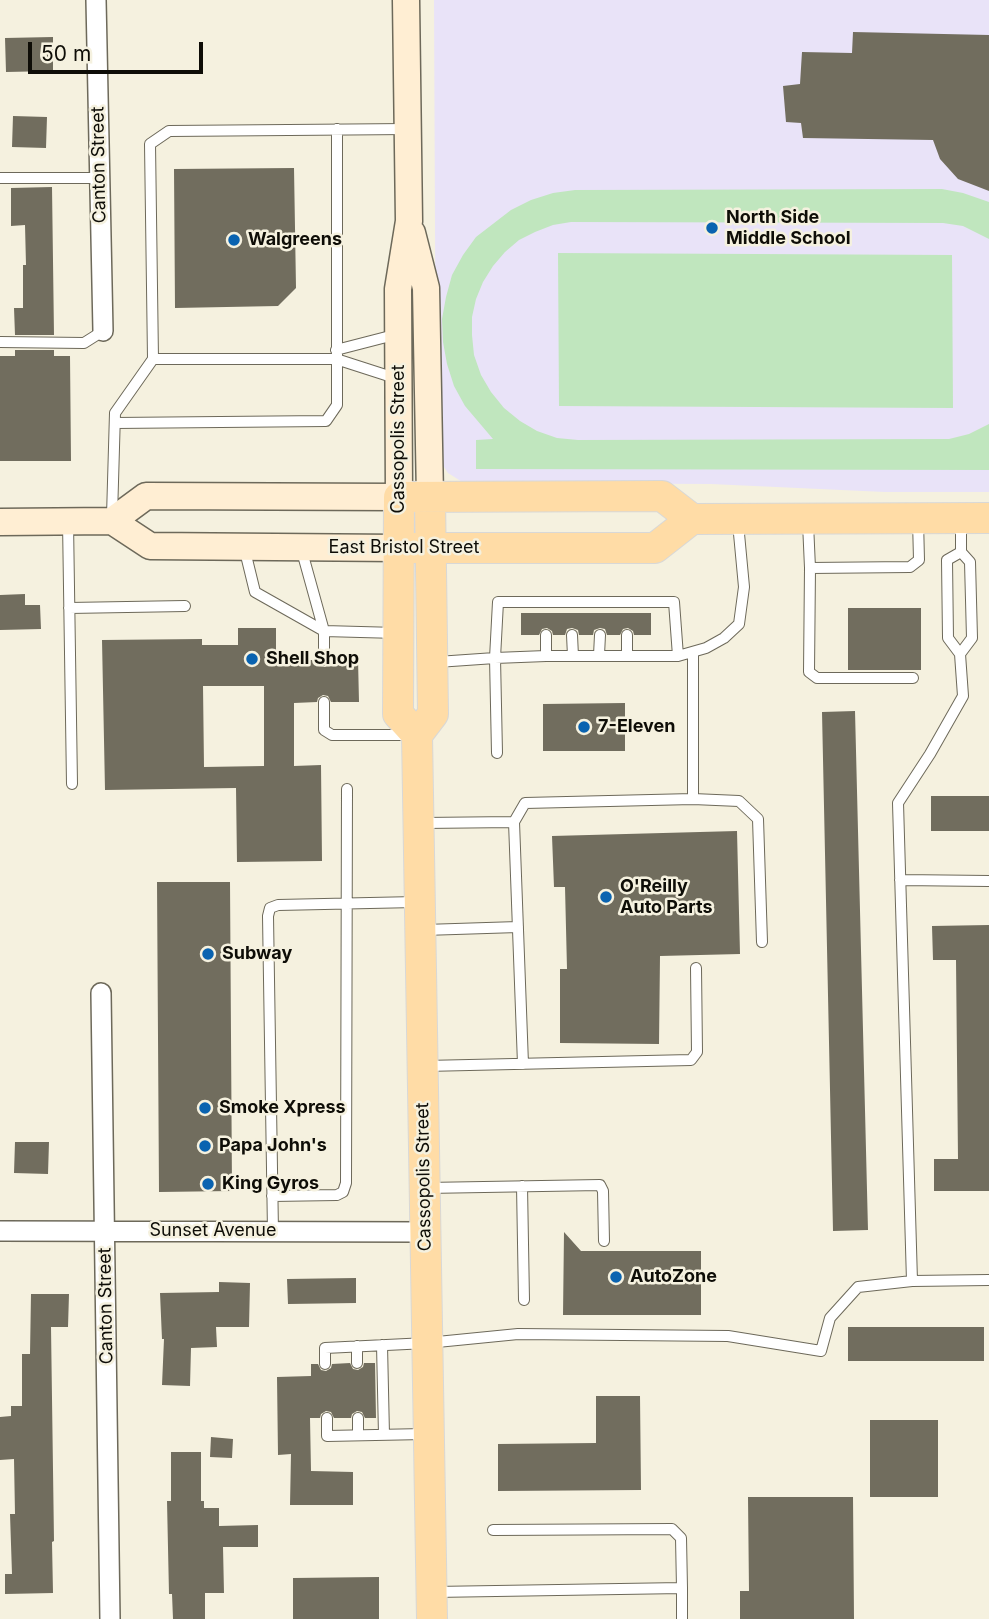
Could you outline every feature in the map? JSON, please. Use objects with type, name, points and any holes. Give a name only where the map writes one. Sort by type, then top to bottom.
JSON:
[{"type":"main road","points":[[399,496],[663,496],[692,519],[975,518]]},
{"type":"main road","name":"Cassopolis Street","points":[[399,496],[398,714],[417,735]]},
{"type":"main road","name":"Cassopolis Street","points":[[430,496],[433,714],[417,735],[432,1606]]},
{"type":"main road","name":"East Bristol Street","points":[[399,548],[655,548],[692,519]]},
{"type":"street","name":"Canton Street","points":[[96,0],[103,331]]},
{"type":"street","name":"Cassopolis Street","points":[[399,496],[398,289],[409,221],[406,0]]},
{"type":"street","name":"Cassopolis Street","points":[[409,221],[426,288],[430,496]]},
{"type":"street","points":[[0,522],[112,522],[146,496],[399,496]]},
{"type":"street","name":"East Bristol Street","points":[[112,522],[150,546],[399,548]]},
{"type":"street","name":"Canton Street","points":[[101,993],[110,1619]]},
{"type":"street","name":"Sunset Avenue","points":[[0,1231],[425,1232]]},
{"type":"lane","points":[[112,522],[116,413],[153,359],[150,144],[169,131],[408,129]]},
{"type":"lane","points":[[115,423],[326,421],[337,405],[337,130]]},
{"type":"lane","points":[[0,178],[99,178]]},
{"type":"lane","points":[[0,342],[84,343],[103,331]]},
{"type":"lane","points":[[153,359],[336,354],[398,334]]},
{"type":"lane","points":[[336,354],[398,379]]},
{"type":"lane","points":[[912,1281],[898,803],[963,696],[960,654],[948,638],[947,560],[961,552],[975,518]]},
{"type":"lane","points":[[433,663],[546,656],[678,656],[706,648],[724,638],[739,624],[744,587],[738,519]]},
{"type":"lane","points":[[807,519],[810,568],[809,672],[817,678],[913,678]]},
{"type":"lane","points":[[810,568],[910,567],[919,560],[918,519]]},
{"type":"lane","points":[[68,522],[72,784]]},
{"type":"lane","points":[[244,547],[255,592],[324,631],[398,633]]},
{"type":"lane","points":[[300,547],[324,631],[324,660]]},
{"type":"lane","points":[[960,654],[972,638],[970,562],[961,552]]},
{"type":"lane","points":[[498,753],[495,658],[498,602],[546,607],[571,601],[600,608],[627,608],[674,602],[678,656]]},
{"type":"lane","points":[[571,601],[571,613]]},
{"type":"lane","points":[[69,608],[185,606]]},
{"type":"lane","points":[[546,635],[546,656]]},
{"type":"lane","points":[[572,635],[573,656]]},
{"type":"lane","points":[[599,655],[600,635]]},
{"type":"lane","points":[[627,635],[627,656]]},
{"type":"lane","points":[[693,799],[694,653]]},
{"type":"lane","points":[[324,702],[324,730],[332,736],[417,735]]},
{"type":"lane","points":[[272,1196],[337,1195],[343,1192],[346,1183],[347,789]]},
{"type":"lane","points":[[523,1064],[514,822],[525,803],[693,799],[739,801],[758,819],[762,942]]},
{"type":"lane","points":[[418,823],[514,822]]},
{"type":"lane","points":[[900,880],[989,881]]},
{"type":"lane","points":[[273,1232],[270,908],[278,905],[347,904],[420,916],[518,927]]},
{"type":"lane","points":[[422,1066],[691,1060],[697,1052],[696,968]]},
{"type":"lane","points":[[424,1188],[600,1185],[603,1191],[604,1241]]},
{"type":"lane","points":[[522,1186],[524,1300]]},
{"type":"lane","points":[[325,1364],[325,1348],[427,1343],[518,1334],[729,1336],[821,1351],[830,1318],[859,1287],[912,1281],[989,1280]]},
{"type":"lane","points":[[382,1345],[384,1436]]},
{"type":"lane","points":[[357,1346],[357,1363]]},
{"type":"lane","points":[[327,1418],[327,1436],[429,1433]]},
{"type":"lane","points":[[358,1418],[358,1435]]},
{"type":"lane","points":[[493,1530],[672,1529],[681,1538],[682,1619]]},
{"type":"lane","points":[[432,1606],[682,1588]]},
{"type":"shaded area","name":"North Side Middle School","points":[[434,0],[989,0],[989,492],[885,492],[711,484],[464,483],[448,473],[436,455]]},
{"type":"green space","points":[[942,189],[989,202],[989,239],[963,226],[943,223],[571,222],[553,225],[519,240],[493,266],[483,282],[472,317],[474,355],[481,375],[504,408],[537,431],[557,438],[949,439],[969,434],[989,424],[989,470],[476,469],[476,440],[493,439],[465,406],[454,386],[443,342],[442,319],[452,275],[463,255],[476,237],[511,210],[553,193],[575,190]]},
{"type":"green space","points":[[558,253],[952,255],[953,408],[559,406]]},
{"type":"building","points":[[853,32],[989,35],[989,191],[958,179],[940,159],[933,140],[803,138],[801,123],[786,122],[783,86],[800,84],[802,52],[852,53]]},
{"type":"building","points":[[53,37],[53,71],[6,72],[5,38]]},
{"type":"building","points":[[13,116],[47,117],[46,148],[12,147]]},
{"type":"building","name":"Walgreens","points":[[294,168],[296,288],[278,306],[175,308],[174,169]]},
{"type":"building","points":[[52,187],[54,335],[15,335],[14,308],[23,308],[25,225],[11,226],[11,188]]},
{"type":"building","points":[[15,350],[54,350],[54,356],[70,356],[71,461],[0,461],[0,356],[15,356]]},
{"type":"building","points":[[25,594],[25,605],[40,605],[41,629],[0,630],[0,595]]},
{"type":"building","points":[[848,608],[921,608],[921,670],[848,670]]},
{"type":"building","points":[[521,613],[651,613],[651,635],[634,635],[628,628],[623,629],[620,635],[607,635],[605,629],[600,628],[594,630],[593,635],[579,635],[578,630],[572,628],[567,629],[565,635],[553,635],[547,628],[542,629],[539,635],[521,635]]},
{"type":"building","points":[[238,628],[276,628],[276,660],[317,660],[320,666],[325,667],[331,660],[358,659],[359,702],[331,702],[328,696],[323,695],[317,702],[294,703],[294,766],[321,765],[322,861],[237,862],[236,788],[105,790],[102,640],[202,639],[202,645],[238,645]],"holes":[[[203,686],[264,686],[264,766],[204,767]]]},
{"type":"building","name":"7-Eleven","points":[[625,703],[625,751],[543,751],[543,704]]},
{"type":"building","points":[[855,711],[868,1230],[833,1231],[822,712]]},
{"type":"building","points":[[931,796],[989,796],[989,831],[931,831]]},
{"type":"building","points":[[737,831],[740,954],[660,956],[659,1044],[560,1043],[560,969],[567,969],[565,887],[554,887],[552,836]]},
{"type":"building","points":[[157,882],[230,882],[232,1191],[159,1192]]},
{"type":"building","points":[[989,925],[989,1191],[934,1191],[934,1159],[958,1159],[956,960],[933,960],[932,926]]},
{"type":"building","points":[[15,1142],[49,1142],[48,1174],[14,1173]]},
{"type":"building","points":[[564,1232],[581,1251],[701,1251],[701,1315],[563,1315]]},
{"type":"building","points":[[356,1278],[356,1303],[288,1304],[287,1279]]},
{"type":"building","points":[[219,1282],[250,1283],[249,1327],[216,1327],[217,1347],[191,1348],[190,1386],[162,1385],[164,1339],[160,1293],[219,1292]]},
{"type":"building","points":[[31,1294],[69,1294],[68,1327],[51,1327],[53,1593],[5,1594],[5,1574],[12,1574],[10,1514],[15,1514],[14,1459],[0,1460],[0,1417],[11,1416],[11,1406],[22,1406],[22,1354],[30,1354]]},
{"type":"building","points":[[848,1327],[984,1327],[984,1361],[848,1361]]},
{"type":"building","points":[[350,1363],[353,1369],[358,1370],[364,1363],[375,1363],[376,1418],[365,1418],[362,1412],[357,1411],[351,1418],[334,1418],[331,1412],[326,1411],[320,1418],[310,1418],[311,1471],[353,1472],[353,1505],[290,1505],[291,1454],[278,1455],[277,1377],[311,1376],[311,1364],[318,1364],[321,1370],[326,1371],[332,1364]]},
{"type":"building","points":[[596,1396],[640,1396],[641,1490],[498,1491],[498,1444],[596,1443]]},
{"type":"building","points":[[870,1420],[938,1420],[938,1497],[870,1497]]},
{"type":"building","points":[[211,1437],[233,1439],[232,1458],[210,1457]]},
{"type":"building","points":[[171,1452],[201,1452],[201,1501],[204,1501],[204,1508],[219,1508],[219,1526],[258,1525],[258,1547],[223,1547],[224,1593],[205,1593],[205,1619],[173,1619],[172,1594],[169,1594],[167,1501],[171,1501]]},
{"type":"building","points":[[748,1497],[853,1497],[854,1619],[740,1619],[740,1591],[749,1591]]},
{"type":"building","points":[[379,1577],[379,1619],[293,1619],[293,1578]]},
{"type":"place","name":"North Side Middle School","points":[[712,228]]},
{"type":"place","name":"Walgreens","points":[[234,240]]},
{"type":"place","name":"Shell Shop","points":[[252,659]]},
{"type":"place","name":"7-Eleven","points":[[584,727]]},
{"type":"place","name":"O'Reilly Auto Parts","points":[[606,897]]},
{"type":"place","name":"Subway","points":[[208,954]]},
{"type":"place","name":"Smoke Xpress","points":[[205,1108]]},
{"type":"place","name":"Papa John's","points":[[205,1146]]},
{"type":"place","name":"King Gyros","points":[[208,1184]]},
{"type":"place","name":"AutoZone","points":[[616,1277]]}]
